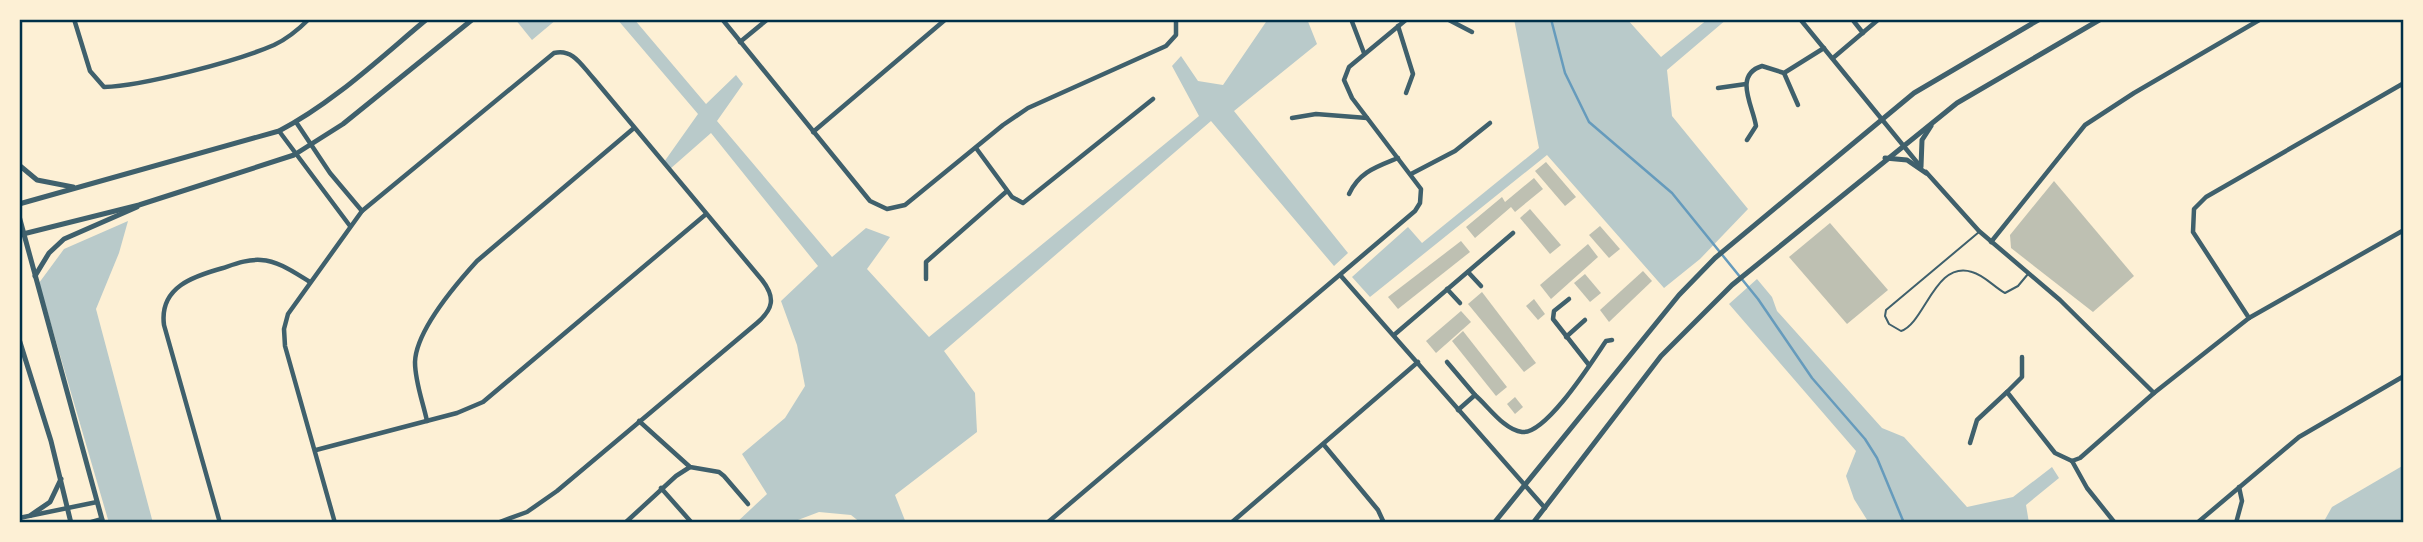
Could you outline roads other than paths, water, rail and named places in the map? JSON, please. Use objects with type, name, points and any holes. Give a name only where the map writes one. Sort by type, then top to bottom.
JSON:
[{"type":"street","points":[[74,19],[90,71],[104,87],[127,85],[247,55],[276,44],[309,19]]},
{"type":"street","points":[[19,204],[279,131],[296,122],[364,72],[426,19]]},
{"type":"street","points":[[21,235],[139,205],[294,155],[343,124],[473,19]]},
{"type":"street","points":[[722,19],[870,201],[887,209],[898,209],[920,194],[1028,108],[1166,46],[1176,35],[1176,19]]},
{"type":"street","points":[[740,42],[768,19]]},
{"type":"street","points":[[813,132],[946,19]]},
{"type":"street","points":[[1351,19],[1364,53]]},
{"type":"street","points":[[1047,523],[1415,211],[1422,196],[1411,174],[1367,118],[1347,89],[1345,79],[1349,67],[1407,19]]},
{"type":"street","points":[[1447,19],[1472,32]]},
{"type":"street","points":[[1800,19],[1924,170],[1979,231],[2103,340],[2154,393]]},
{"type":"street","points":[[1852,19],[1863,33]]},
{"type":"street","points":[[1833,58],[1879,19]]},
{"type":"street","points":[[1494,523],[1679,295],[1715,258],[1914,93],[2040,19]]},
{"type":"street","points":[[1533,523],[1661,356],[1732,285],[1885,158],[1957,103],[2101,19]]},
{"type":"street","points":[[1991,242],[2085,125],[2134,93],[2261,19]]},
{"type":"street","points":[[1398,26],[1413,74],[1406,93]]},
{"type":"street","points":[[1784,74],[1824,48]]},
{"type":"street","points":[[335,523],[285,346],[284,330],[288,314],[362,211],[554,52],[564,50],[572,54],[769,289],[772,304],[757,323],[542,502],[527,512],[497,523]]},
{"type":"street","points":[[1747,140],[1756,126],[1746,84],[1754,68],[1762,66],[1784,74],[1798,105]]},
{"type":"street","points":[[2249,318],[2193,232],[2194,209],[2206,197],[2404,83]]},
{"type":"street","points":[[1718,88],[1746,84]]},
{"type":"street","points":[[976,148],[1018,202],[1029,200],[1153,99]]},
{"type":"street","points":[[1292,118],[1316,114],[1367,118]]},
{"type":"street","points":[[1924,170],[1922,140],[1940,116]]},
{"type":"street","points":[[296,122],[362,211]]},
{"type":"street","points":[[1411,174],[1455,151],[1490,123]]},
{"type":"street","points":[[427,421],[416,377],[418,347],[460,279],[477,261],[634,128]]},
{"type":"street","points":[[279,131],[294,155],[350,226]]},
{"type":"street","points":[[1349,194],[1355,180],[1362,174],[1398,158]]},
{"type":"street","points":[[1885,158],[1907,159],[1924,170]]},
{"type":"street","points":[[19,165],[37,180],[78,187]]},
{"type":"street","points":[[926,279],[926,262],[1007,191]]},
{"type":"street","points":[[35,276],[50,253],[64,239],[139,205]]},
{"type":"street","points":[[316,450],[427,421],[483,402],[705,215]]},
{"type":"street","points":[[19,216],[21,235],[35,276],[103,521],[88,523]]},
{"type":"street","points":[[2072,461],[2080,458],[2154,393],[2249,318],[2404,230]]},
{"type":"street","points":[[1394,335],[1513,233]]},
{"type":"street","points":[[220,523],[163,324],[163,307],[179,285],[193,277],[246,261],[273,262],[310,282]]},
{"type":"street","points":[[1468,272],[1481,286]]},
{"type":"street","points":[[1341,276],[1545,508]]},
{"type":"street","points":[[1447,289],[1460,303]]},
{"type":"street","points":[[1569,299],[1553,314],[1566,337],[1589,365]]},
{"type":"street","points":[[1566,337],[1586,320]]},
{"type":"street","points":[[19,339],[61,479],[71,523]]},
{"type":"street","points":[[1447,362],[1475,395],[1508,426],[1523,433],[1533,431],[1562,403],[1606,341],[1612,340]]},
{"type":"street","points":[[1970,443],[1978,420],[2022,377],[2022,357]]},
{"type":"street","points":[[1231,523],[1418,362]]},
{"type":"street","points":[[2197,523],[2299,438],[2404,376]]},
{"type":"street","points":[[2007,392],[2055,453],[2072,461],[2087,488],[2115,523]]},
{"type":"street","points":[[1458,410],[1475,395]]},
{"type":"street","points":[[639,421],[690,467],[719,472],[748,504]]},
{"type":"street","points":[[1324,445],[1378,510],[1384,523]]},
{"type":"street","points":[[625,523],[662,488],[690,467]]},
{"type":"street","points":[[31,515],[50,502],[61,479]]},
{"type":"street","points":[[2236,523],[2242,501],[2239,487]]},
{"type":"street","points":[[662,488],[692,523]]},
{"type":"street","points":[[19,518],[97,502]]},
{"type":"lane","points":[[1979,231],[1886,310],[1885,316],[1889,324],[1901,331],[1908,329],[1932,290],[1957,272],[1971,271],[2005,293],[2018,286],[2029,274]]},
{"type":"waterway","points":[[1551,19],[1565,73],[1589,122],[1672,193],[1758,299],[1812,378],[1865,439],[1877,458],[1904,523]]}]
